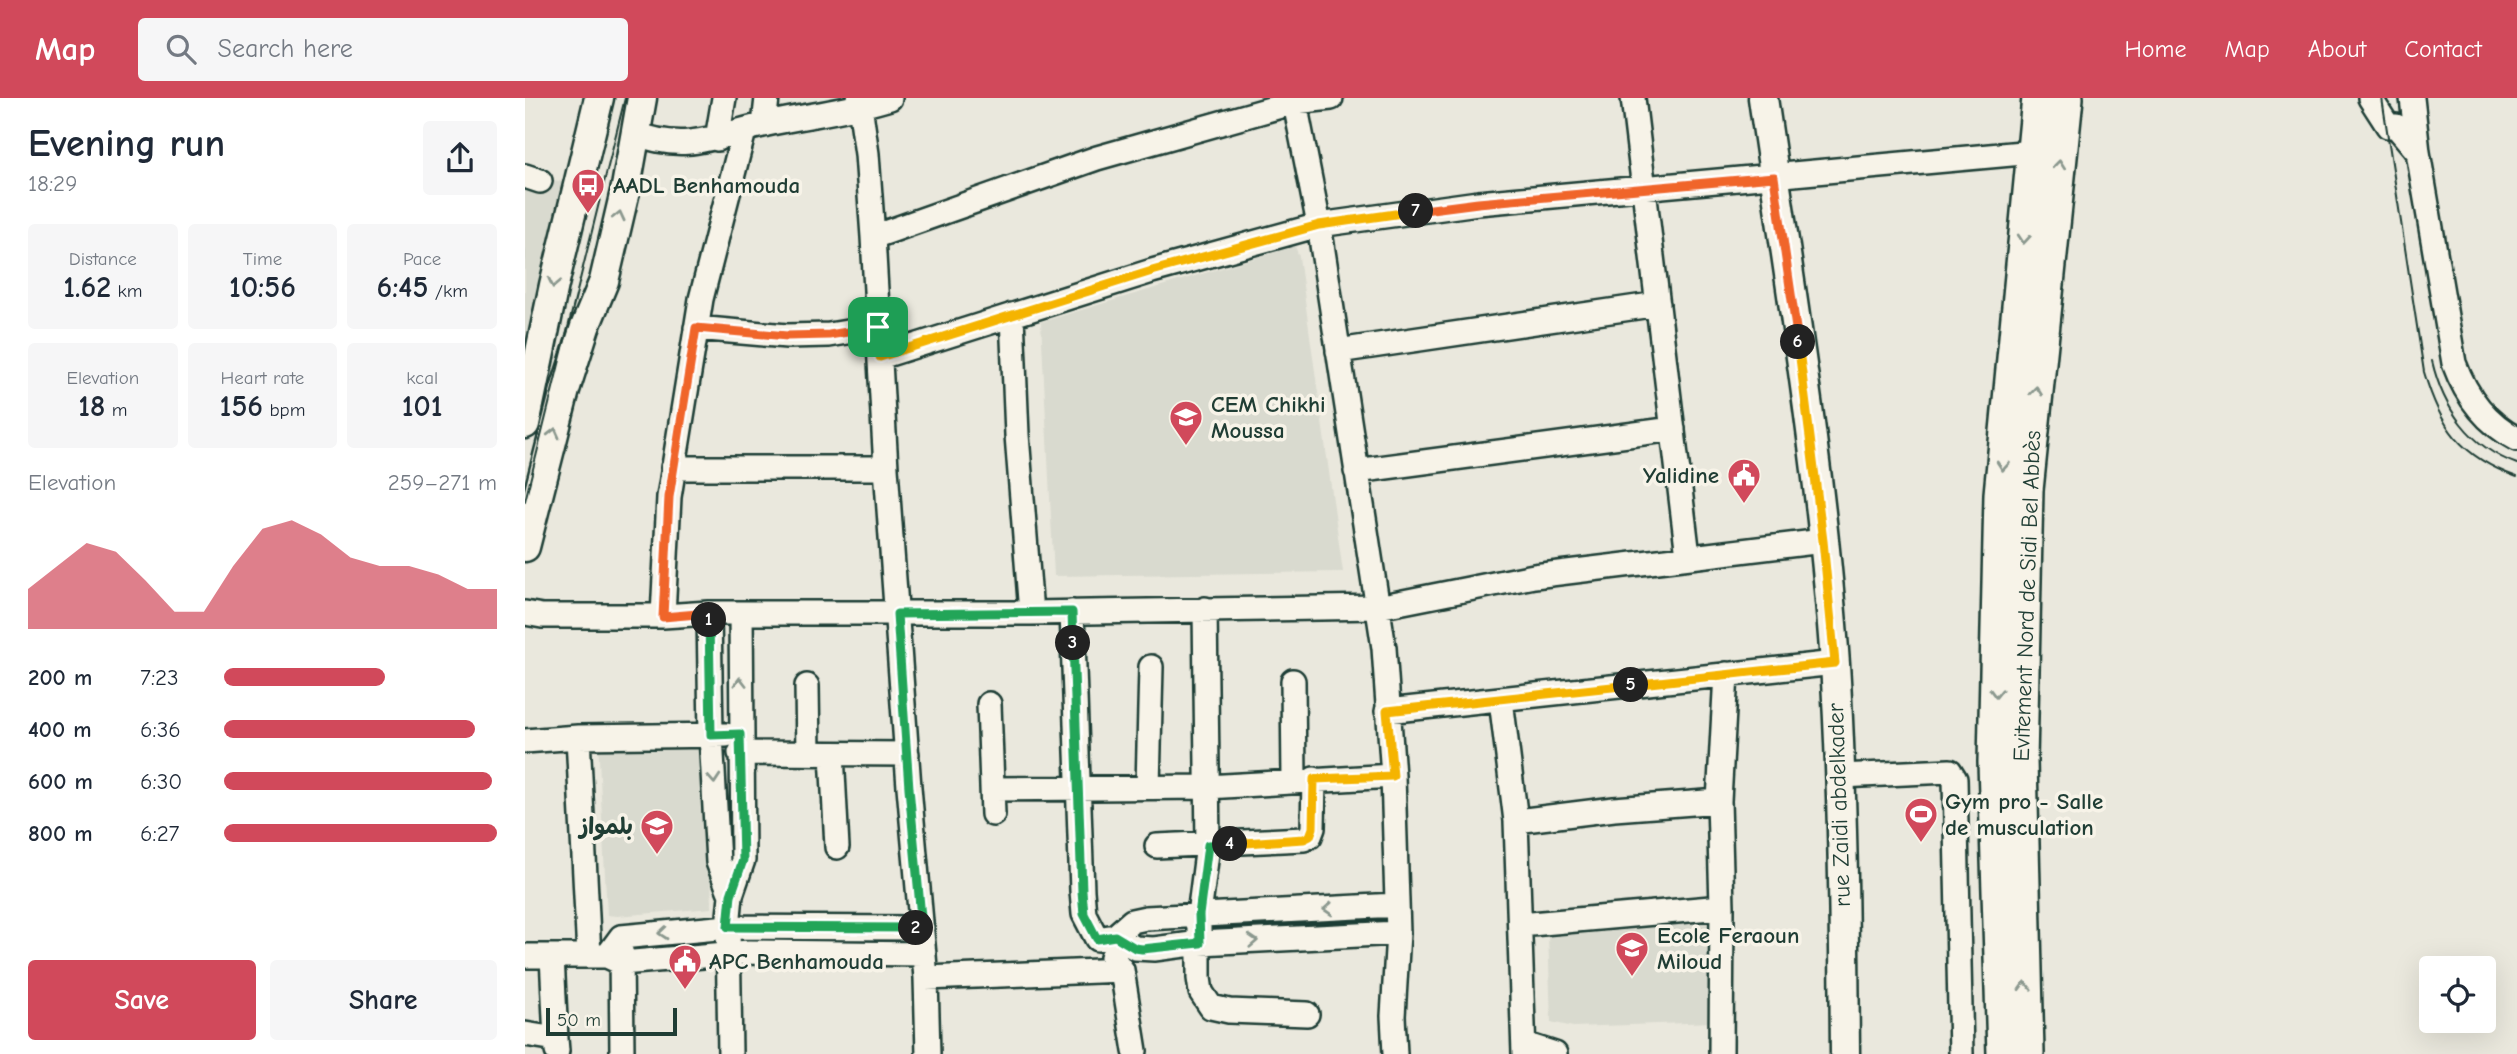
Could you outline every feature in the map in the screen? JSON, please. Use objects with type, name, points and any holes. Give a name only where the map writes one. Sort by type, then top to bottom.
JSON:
[{"type":"highway","name":"Evitement Nord de Sidi Bel Abbès","points":[[2004,1054],[1995,762],[2001,494],[2039,98]]},
{"type":"highway","name":"Evitement Nord de Sidi Bel Abbès","points":[[2027,1054],[2020,761],[2026,490],[2066,98]]},
{"type":"main road","points":[[525,424],[554,285],[599,98]]},
{"type":"main road","points":[[525,547],[565,390],[604,281],[626,187],[642,98]]},
{"type":"main road","name":"rue Zaidi abdelkader","points":[[1763,98],[1803,373],[1835,663],[1840,776],[1845,1054]]},
{"type":"street","points":[[717,139],[724,98]]},
{"type":"street","points":[[663,617],[669,497],[701,299],[754,128],[768,98]]},
{"type":"street","points":[[634,133],[670,143],[717,139],[754,128],[890,98]]},
{"type":"street","points":[[873,237],[1097,158],[1294,100],[1331,98]]},
{"type":"street","points":[[1633,98],[1688,556]]},
{"type":"street","points":[[2375,98],[2388,126],[2396,126],[2418,152]]},
{"type":"street","points":[[2411,98],[2454,363],[2462,386],[2476,406],[2505,433],[2517,439]]},
{"type":"street","points":[[1294,100],[1319,225],[1384,648],[1393,776],[1398,933],[1393,1016],[1395,1054]]},
{"type":"street","points":[[860,103],[867,154],[886,468],[926,978],[928,1054]]},
{"type":"street","points":[[880,357],[1152,271],[1319,225],[1478,203],[2033,152]]},
{"type":"street","points":[[1338,351],[1658,304]]},
{"type":"street","points":[[1011,315],[1031,613]]},
{"type":"street","points":[[696,328],[787,336],[829,335],[878,327]]},
{"type":"street","points":[[1356,471],[1672,429]]},
{"type":"street","points":[[673,468],[886,468]]},
{"type":"street","points":[[525,613],[663,617],[709,613],[1031,613],[1378,607],[1534,576],[1823,541]]},
{"type":"street","points":[[1205,609],[1208,845],[1199,915],[1201,992],[1211,1007],[1229,1012],[1307,1014]]},
{"type":"street","points":[[1072,612],[1084,914],[1106,937],[1122,970],[1135,1051]]},
{"type":"street","points":[[709,613],[711,735],[718,862],[731,895]]},
{"type":"street","points":[[730,1054],[728,927],[731,895],[743,860],[741,613]]},
{"type":"street","points":[[1387,711],[1835,663]]},
{"type":"street","points":[[1148,787],[1151,667]]},
{"type":"street","points":[[1721,1054],[1722,907],[1719,801],[1726,674]]},
{"type":"street","points":[[1157,846],[1304,839],[1310,836],[1313,828],[1304,780],[1293,681]]},
{"type":"street","points":[[807,686],[808,753]]},
{"type":"street","points":[[1501,700],[1515,821],[1524,1049],[1555,1054]]},
{"type":"street","points":[[989,704],[992,814]]},
{"type":"street","points":[[525,741],[578,737],[711,735],[740,743],[808,753],[907,754]]},
{"type":"street","points":[[578,737],[606,958],[622,1054]]},
{"type":"street","points":[[832,754],[837,847]]},
{"type":"street","points":[[1840,776],[1950,771],[1955,779],[1961,1054]]},
{"type":"street","points":[[993,789],[1207,787],[1393,776]]},
{"type":"street","points":[[1515,821],[1613,809],[1719,801]]},
{"type":"street","points":[[1106,937],[1132,920],[1397,905]]},
{"type":"street","points":[[1520,925],[1722,907]]},
{"type":"street","points":[[606,958],[621,937],[728,927],[922,928]]},
{"type":"street","points":[[1106,937],[1135,948],[1154,949],[1200,943],[1398,933]]},
{"type":"street","points":[[525,956],[606,958],[775,951],[923,954]]},
{"type":"street","points":[[525,1034],[557,1046],[552,956]]},
{"type":"street","points":[[926,978],[1122,970]]},
{"type":"shaded area","points":[[525,173],[571,184],[525,382]]},
{"type":"shaded area","name":"CEM Chikhi Moussa","points":[[1295,246],[1299,257],[1343,572],[1054,576],[1041,322]]},
{"type":"shaded area","name":"بلمواز","points":[[707,737],[712,908],[607,915],[598,739]]},
{"type":"shaded area","name":"Ecole Feraoun Miloud","points":[[1711,914],[1715,1022],[1573,1027],[1551,1022],[1548,934]]},
{"type":"tram line","points":[[525,501],[625,98]]},
{"type":"tram line","points":[[2382,98],[2424,372],[2430,391],[2437,409],[2455,438],[2481,460],[2517,477]]},
{"type":"tram line","points":[[2432,361],[2443,395],[2461,424],[2485,447],[2517,464]]},
{"type":"place","name":"AADL Benhamouda","points":[[588,215]]},
{"type":"place","name":"CEM Chikhi Moussa","points":[[1186,447]]},
{"type":"place","name":"Yalidine","points":[[1744,505]]},
{"type":"place","name":"Gym pro - Salle de musculation","points":[[1921,844]]},
{"type":"place","name":"بلمواز","points":[[657,856]]},
{"type":"place","name":"Ecole Feraoun Miloud","points":[[1632,978]]},
{"type":"place","name":"APC Benhamouda","points":[[685,991]]},
{"type":"route","points":[[1774,177],[1803,373],[1835,663],[1387,711],[1393,776],[1314,779],[1313,828],[1310,836],[1304,839],[1208,845],[1199,915],[1200,943],[1142,949],[1135,948],[1115,936],[1097,939],[1084,914],[1072,612],[897,614],[922,928],[728,927],[731,895],[743,860],[740,734],[711,735],[709,613],[663,617],[669,497],[696,328],[787,336],[829,335],[878,327],[880,357],[1152,271],[1319,225],[1478,203],[1774,177]]}]
